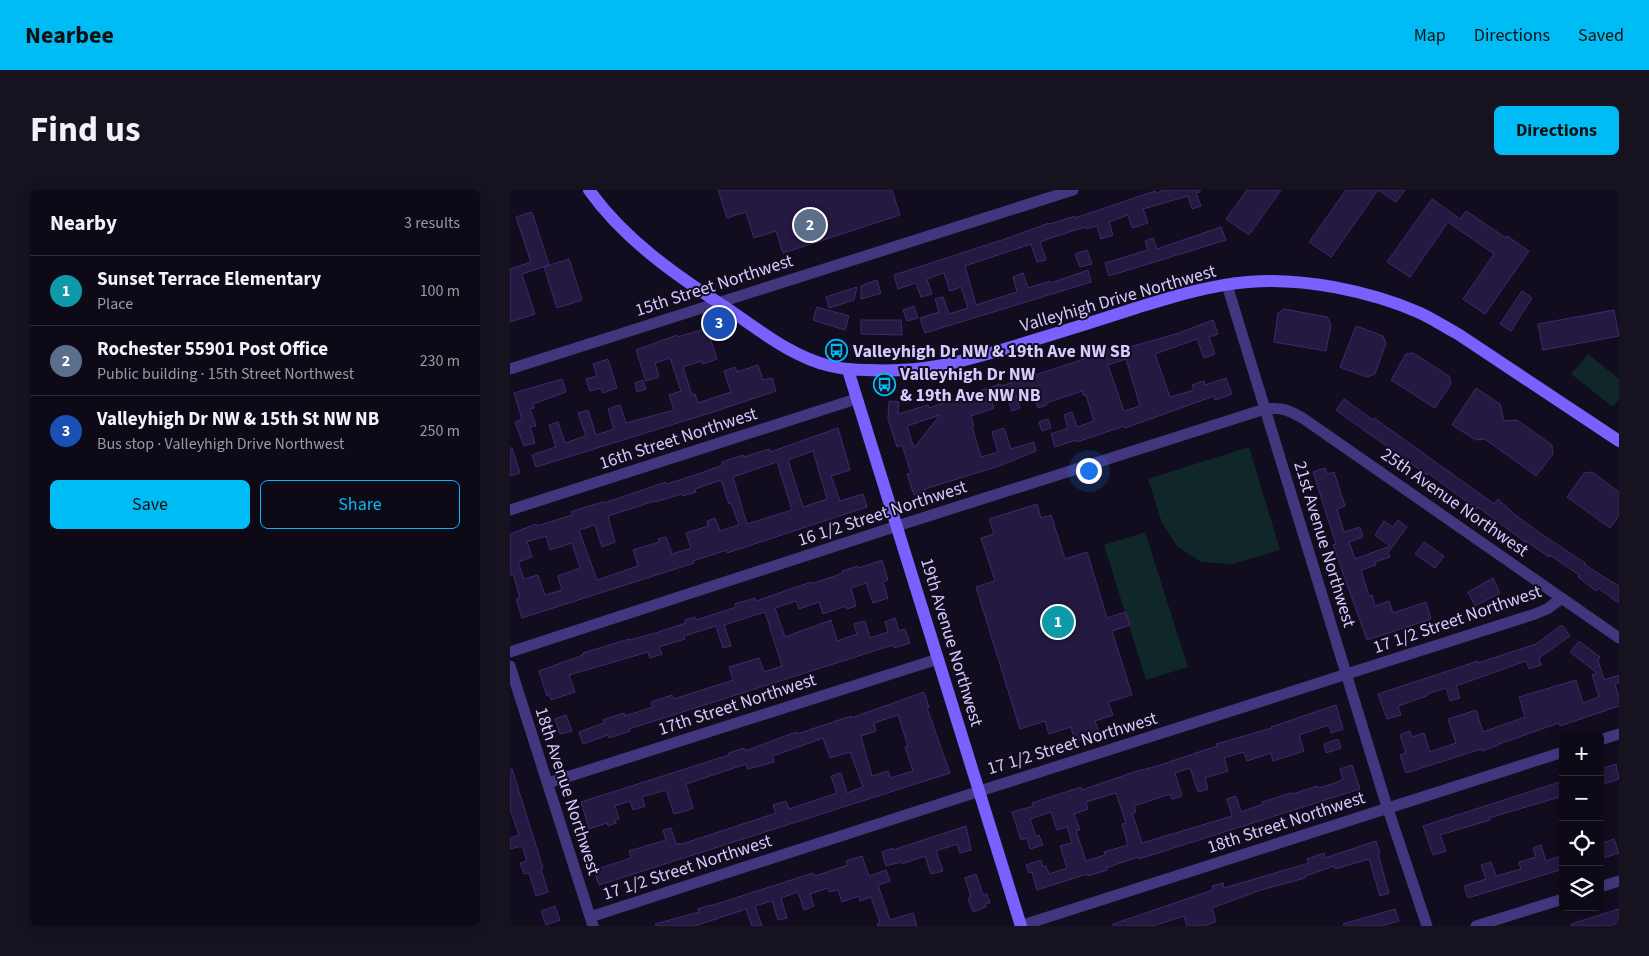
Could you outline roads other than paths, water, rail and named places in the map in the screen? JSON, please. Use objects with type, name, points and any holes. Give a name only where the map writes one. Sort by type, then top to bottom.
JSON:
[{"type":"main road","name":"Valleyhigh Drive Northwest","points":[[590,190],[615,222],[668,268],[795,353],[819,363],[848,370],[891,372],[934,368],[977,357],[1166,299],[1227,285],[1271,281],[1308,283],[1380,299],[1418,312],[1458,334],[1619,441]]},
{"type":"main road","name":"19th Avenue Northwest","points":[[848,370],[1021,926]]},
{"type":"street","name":"15th Street Northwest","points":[[510,369],[1073,190]]},
{"type":"street","name":"21st Avenue Northwest","points":[[1227,285],[1346,675],[1427,926]]},
{"type":"street","name":"16th Street Northwest","points":[[510,510],[856,399]]},
{"type":"street","name":"25th Avenue Northwest","points":[[1265,409],[1278,408],[1290,411],[1304,419],[1619,638]]},
{"type":"street","name":"16 1/2 Street Northwest","points":[[510,652],[1265,409]]},
{"type":"street","name":"17 1/2 Street Northwest","points":[[591,922],[980,791],[1535,614],[1545,610],[1562,598]]},
{"type":"street","name":"17th Street Northwest","points":[[548,783],[938,659]]},
{"type":"street","name":"18th Avenue Northwest","points":[[510,666],[591,922]]},
{"type":"street","points":[[1604,739],[1619,734]]},
{"type":"street","name":"18th Street Northwest","points":[[1021,926],[1559,753]]},
{"type":"street","points":[[1604,886],[1619,882]]},
{"type":"street","points":[[1476,926],[1559,900]]},
{"type":"place","name":"Rochester 55901 Post Office","points":[[810,225]]},
{"type":"place","name":"Valleyhigh Dr NW & 15th St NW NB","points":[[719,323]]},
{"type":"place","name":"Valleyhigh Dr NW & 19th Ave NW SB","points":[[837,351]]},
{"type":"place","name":"Valleyhigh Dr NW & 19th Ave NW NB","points":[[884,384]]},
{"type":"place","name":"Sunset Terrace Elementary","points":[[1058,622]]}]
